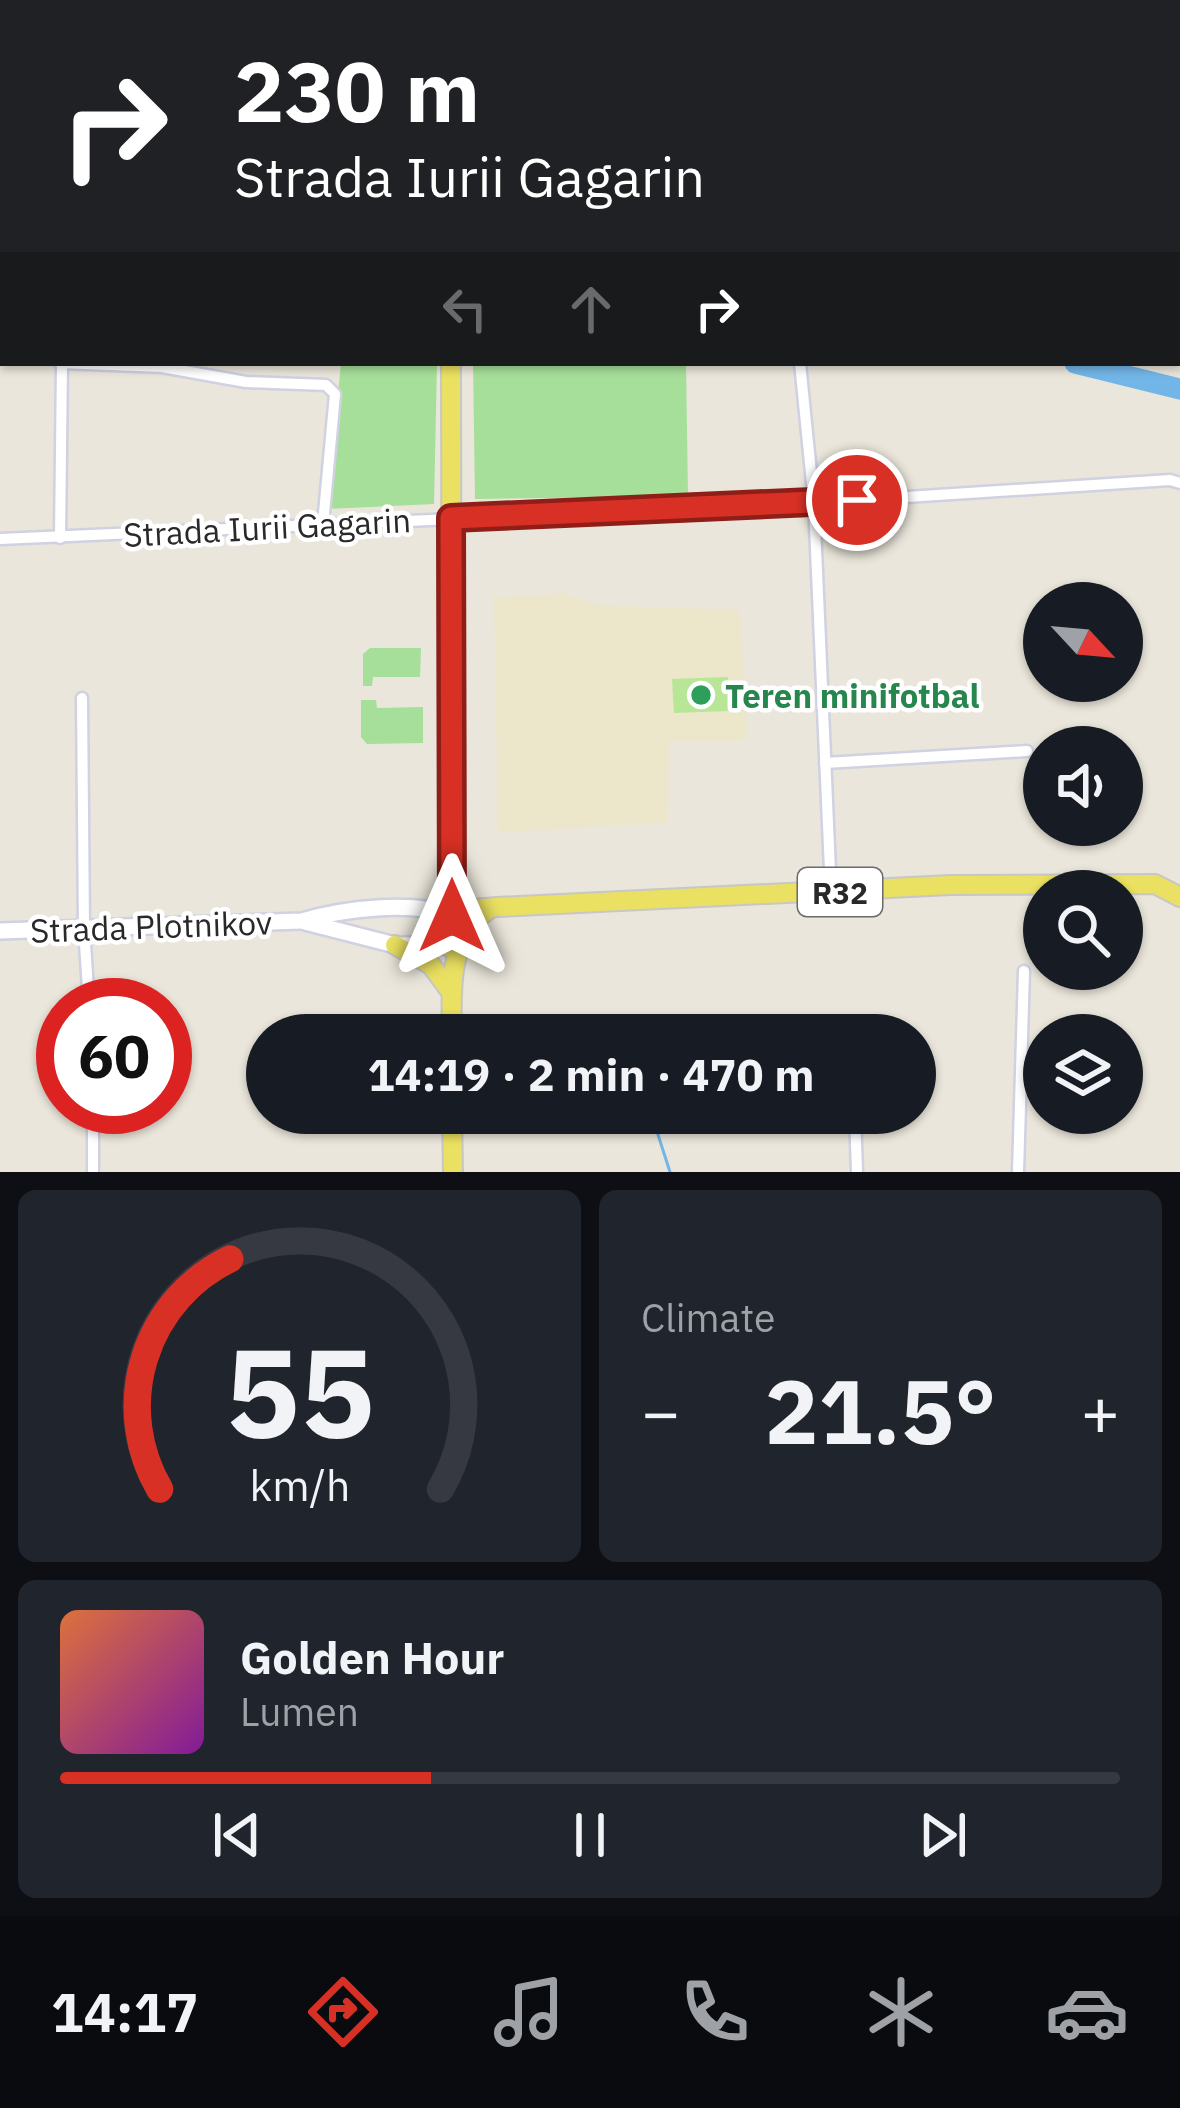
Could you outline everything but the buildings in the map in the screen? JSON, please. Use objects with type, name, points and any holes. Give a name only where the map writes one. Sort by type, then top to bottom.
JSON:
[{"type":"main road","points":[[452,366],[452,1014]]},
{"type":"main road","name":"R32","points":[[455,930],[473,909],[951,885],[1156,884],[1180,897]]},
{"type":"main road","name":"Strada Plotnikov","points":[[0,931],[302,921],[333,912],[428,909],[455,930]]},
{"type":"main road","name":"Strada Plotnikov","points":[[302,921],[395,945],[455,930]]},
{"type":"main road","points":[[395,945],[431,965],[451,992]]},
{"type":"main road","points":[[452,1134],[452,1172]]},
{"type":"street","points":[[60,538],[61,366]]},
{"type":"street","points":[[137,366],[245,382],[326,385],[335,394],[322,524]]},
{"type":"street","points":[[800,366],[814,503],[831,893]]},
{"type":"street","name":"Strada Iurii Gagarin","points":[[0,539],[814,503],[1170,480],[1180,484]]},
{"type":"street","points":[[82,698],[88,978]]},
{"type":"street","points":[[825,763],[1023,751]]},
{"type":"street","points":[[1018,1172],[1023,990]]},
{"type":"street","points":[[93,1134],[93,1172]]},
{"type":"street","points":[[856,1134],[857,1172]]},
{"type":"shaded area","points":[[565,594],[599,605],[740,610],[748,740],[669,741],[668,823],[498,832],[494,597]]},
{"type":"green space","points":[[341,366],[437,366],[434,504],[327,509]]},
{"type":"green space","points":[[473,366],[686,366],[688,496],[475,499]]},
{"type":"green space","points":[[370,648],[421,648],[420,677],[373,677],[372,686],[363,686],[363,654]]},
{"type":"green space","name":"Teren minifotbal","points":[[728,677],[729,711],[674,713],[672,679]]},
{"type":"green space","points":[[361,700],[376,700],[377,708],[423,707],[423,743],[367,744],[361,737]]},
{"type":"waterway","points":[[1087,366],[1180,389]]},
{"type":"waterway","points":[[658,1134],[670,1172]]},
{"type":"place","name":"Teren minifotbal","points":[[701,695]]},
{"type":"route","points":[[452,916],[451,518],[857,500]]}]
